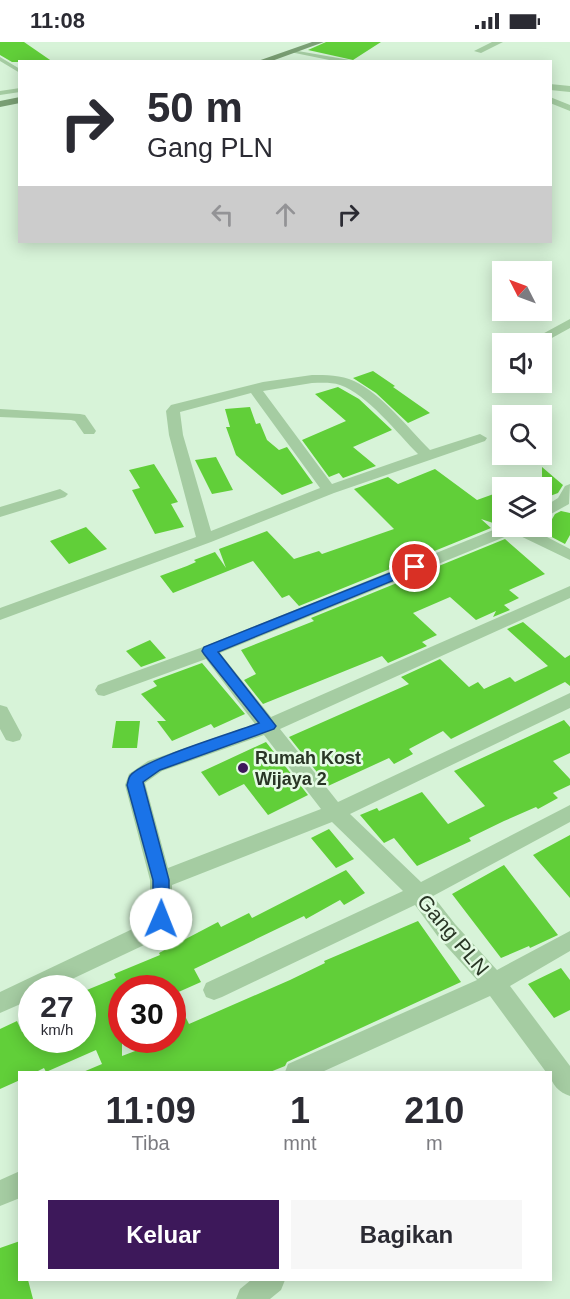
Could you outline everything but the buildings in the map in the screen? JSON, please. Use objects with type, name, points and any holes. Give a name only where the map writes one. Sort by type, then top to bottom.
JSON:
[{"type":"main road","points":[[254,60],[302,42]]},
{"type":"main road","points":[[254,60],[320,42]]},
{"type":"main road","points":[[0,104],[18,100]]},
{"type":"main road","points":[[0,110],[18,107]]},
{"type":"street","points":[[478,51],[499,42]]},
{"type":"street","points":[[552,87],[570,89]]},
{"type":"street","points":[[552,101],[570,108]]},
{"type":"street","points":[[551,333],[570,323]]},
{"type":"street","points":[[205,539],[176,435],[172,411],[179,407],[287,382],[341,380],[356,388],[429,457]]},
{"type":"street","points":[[255,390],[329,490]]},
{"type":"street","points":[[0,413],[71,416],[80,418],[89,431]]},
{"type":"street","points":[[0,614],[205,539],[329,490],[480,438]]},
{"type":"street","points":[[0,512],[60,494]]},
{"type":"street","points":[[552,508],[568,498]]},
{"type":"street","points":[[104,690],[209,651],[492,537]]},
{"type":"street","points":[[536,537],[570,555]]},
{"type":"street","points":[[0,1003],[151,931],[161,919],[161,880],[135,785],[136,779],[155,766],[269,726],[570,591]]},
{"type":"street","name":"Gang PLN","points":[[209,651],[335,812],[419,893],[447,931],[494,983],[299,1071]]},
{"type":"street","points":[[161,880],[335,812],[570,700]]},
{"type":"street","points":[[0,712],[14,735]]},
{"type":"street","points":[[214,990],[419,893],[570,813]]},
{"type":"street","points":[[570,940],[494,983],[570,1084]]},
{"type":"street","points":[[0,1193],[18,1185]]},
{"type":"lane","points":[[292,51],[339,60]]},
{"type":"lane","points":[[0,59],[18,71]]},
{"type":"lane","points":[[0,93],[18,90]]},
{"type":"place","name":"Rumah Kost Wijaya 2","points":[[243,768]]},
{"type":"route","points":[[161,919],[163,907],[161,880],[135,785],[136,779],[155,766],[269,726],[209,651],[415,567]]}]
